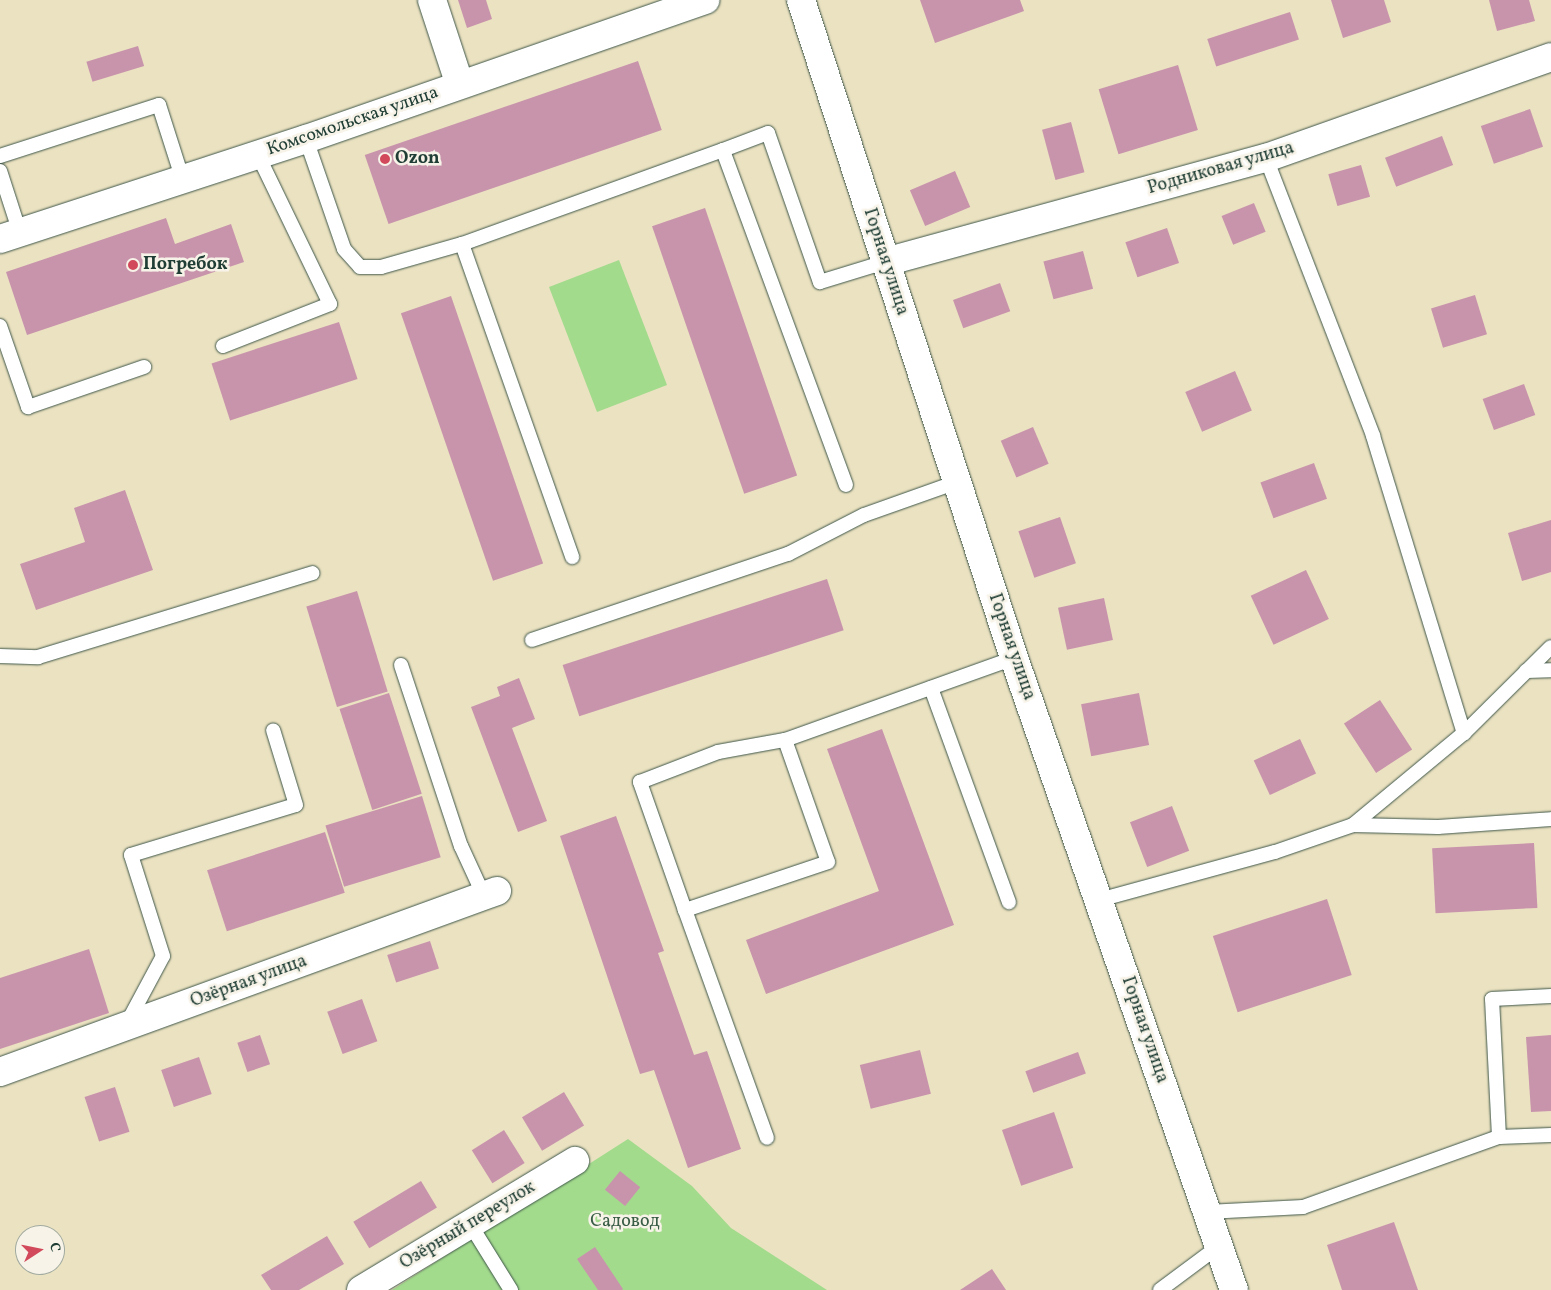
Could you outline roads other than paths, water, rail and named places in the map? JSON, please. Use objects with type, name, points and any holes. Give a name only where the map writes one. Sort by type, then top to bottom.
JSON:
[{"type":"street","points":[[432,0],[460,85]]},
{"type":"street","name":"Комсомольская улица","points":[[10,236],[306,139],[705,0]]},
{"type":"street","name":"Горная улица","points":[[801,0],[1014,658],[1234,1290]]},
{"type":"street","name":"Родниковая улица","points":[[885,262],[1266,158],[1551,57]]},
{"type":"street","name":"Озёрная улица","points":[[0,1072],[490,894]]},
{"type":"street","name":"Озёрный переулок","points":[[361,1290],[575,1162]]},
{"type":"lane","points":[[0,156],[159,105],[183,180]]},
{"type":"lane","points":[[306,139],[344,249],[360,267],[381,267],[462,244],[768,133],[820,282],[885,262]]},
{"type":"lane","points":[[723,150],[846,485]]},
{"type":"lane","points":[[223,346],[330,304],[258,155]]},
{"type":"lane","points":[[1266,158],[1373,436],[1464,733]]},
{"type":"lane","points":[[0,171],[10,236]]},
{"type":"lane","points":[[462,244],[572,557]]},
{"type":"lane","points":[[0,326],[28,407],[144,367]]},
{"type":"lane","points":[[532,640],[788,554],[864,515],[957,482]]},
{"type":"lane","points":[[0,656],[38,656],[312,573]]},
{"type":"lane","points":[[1099,900],[1258,858],[1353,825],[1464,733],[1551,647]]},
{"type":"lane","points":[[767,1138],[640,782],[718,752],[785,740],[1014,658]]},
{"type":"lane","points":[[401,665],[461,846],[490,894]]},
{"type":"lane","points":[[1526,671],[1551,670]]},
{"type":"lane","points":[[931,688],[1009,902]]},
{"type":"lane","points":[[126,1026],[163,956],[131,855],[296,804],[273,730]]},
{"type":"lane","points":[[685,910],[828,862],[785,740]]},
{"type":"lane","points":[[1353,825],[1438,827],[1551,819]]},
{"type":"lane","points":[[1499,1137],[1492,999],[1551,996]]},
{"type":"lane","points":[[1207,1212],[1303,1207],[1499,1137],[1551,1135]]},
{"type":"lane","points":[[470,1224],[511,1290]]},
{"type":"lane","points":[[1160,1290],[1219,1246]]},
{"type":"place","name":"Ozon","points":[[385,159]]},
{"type":"place","name":"Погребок","points":[[133,265]]},
{"type":"park label","name":"Садовод","points":[[625,1222]]}]
